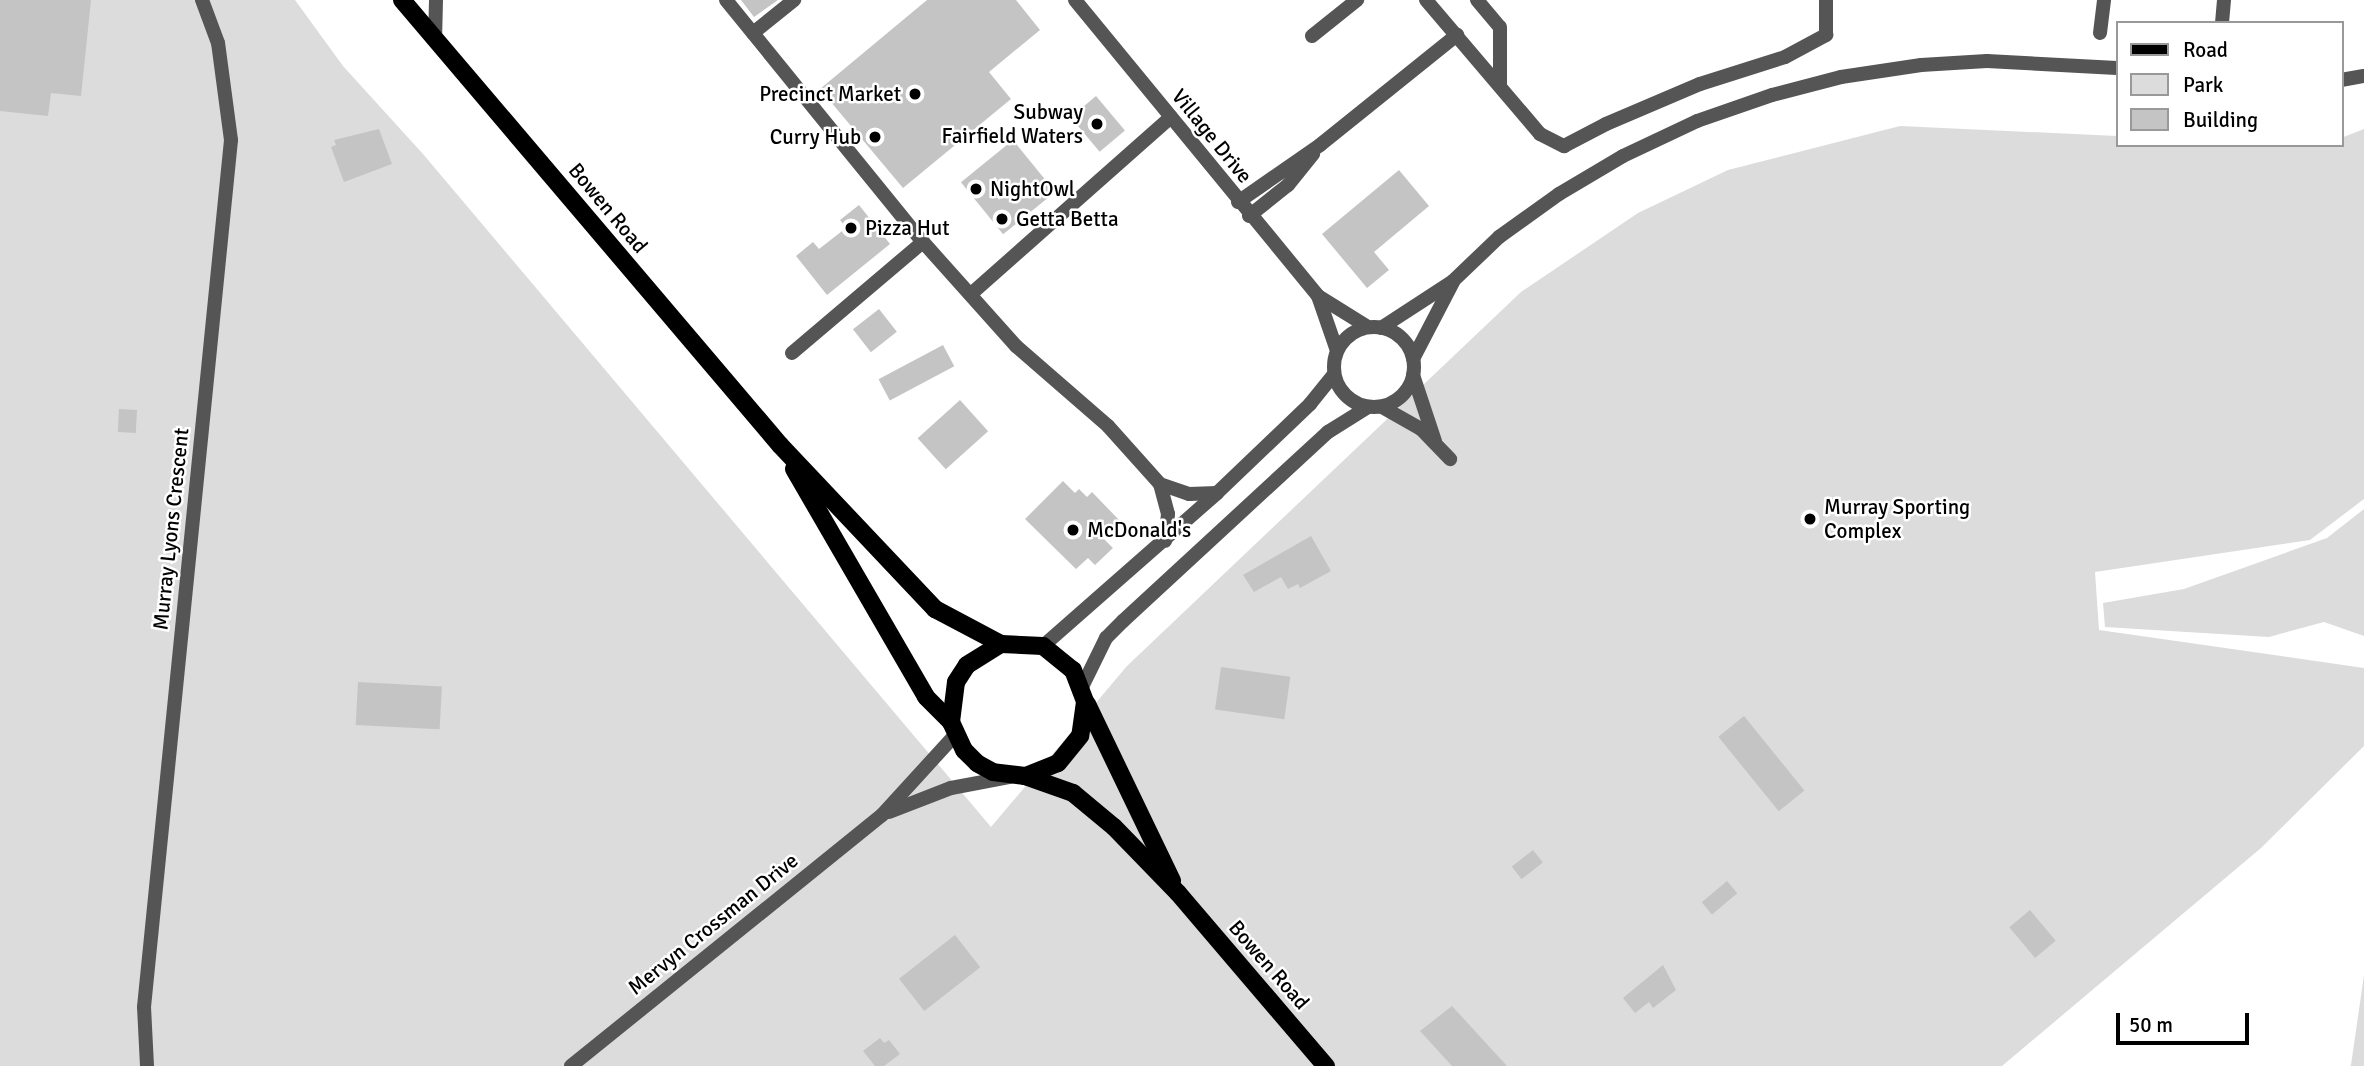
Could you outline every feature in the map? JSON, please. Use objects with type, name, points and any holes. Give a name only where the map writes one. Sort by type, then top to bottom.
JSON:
[{"type":"main road","name":"Bowen Road","points":[[402,0],[780,445],[935,609],[1001,644],[1043,646],[1060,656],[1084,694],[1178,893]]},
{"type":"main road","name":"Bowen Road","points":[[780,445],[926,697],[953,728],[977,764],[1073,793],[1178,893],[1326,1066]]},
{"type":"main road","points":[[953,728],[950,701],[961,673],[982,651],[1001,644]]},
{"type":"main road","points":[[1018,776],[1058,764],[1071,751],[1083,728],[1084,694]]},
{"type":"street","name":"Murray Lyons Crescent","points":[[147,1066],[144,1007],[231,140],[218,43],[202,0]]},
{"type":"street","points":[[435,41],[436,0]]},
{"type":"street","points":[[726,0],[923,242],[1016,346],[1062,383],[1160,484],[1189,494],[1217,494]]},
{"type":"street","points":[[753,33],[794,0]]},
{"type":"street","name":"Village Drive","points":[[1075,0],[1249,216],[1318,296],[1375,327]]},
{"type":"street","points":[[1312,36],[1357,0]]},
{"type":"street","points":[[1426,0],[1540,134],[1564,146],[1606,124],[1700,84],[1785,57],[1825,35],[1826,0]]},
{"type":"street","points":[[1477,0],[1500,27],[1500,86]]},
{"type":"street","points":[[2100,33],[2104,0]]},
{"type":"street","points":[[2221,21],[2224,0]]},
{"type":"street","points":[[1238,202],[1320,145],[1457,35]]},
{"type":"street","points":[[1043,646],[1217,494],[1310,404],[1334,374],[1337,351],[1355,331],[1375,327],[1453,281],[1499,237],[1559,194],[1623,156],[1697,121],[1772,95],[1841,77],[1921,65],[1987,61],[2116,68]]},
{"type":"street","points":[[2343,80],[2364,76]]},
{"type":"street","points":[[971,294],[1171,117]]},
{"type":"street","points":[[1249,216],[1288,185],[1320,145]]},
{"type":"street","points":[[792,353],[923,242]]},
{"type":"street","points":[[1435,442],[1413,375],[1413,359],[1453,281]]},
{"type":"street","name":"Village Drive","points":[[1318,296],[1337,351]]},
{"type":"street","points":[[1375,327],[1402,338],[1413,359]]},
{"type":"street","points":[[1334,374],[1345,396],[1375,407],[1435,442],[1450,459]]},
{"type":"street","points":[[1084,694],[1106,638],[1123,621],[1328,432],[1402,395],[1413,375]]},
{"type":"street","points":[[1160,484],[1168,514],[1165,541]]},
{"type":"street","name":"Mervyn Crossman Drive","points":[[571,1066],[882,815],[953,728]]},
{"type":"street","name":"Mervyn Crossman Drive","points":[[882,815],[951,788],[1018,776]]},
{"type":"green space","name":"Murray Sporting Complex","points":[[0,0],[295,0],[343,66],[423,154],[991,827],[1127,666],[1521,292],[1638,213],[1728,170],[1900,126],[2116,136],[2116,147],[2343,147],[2343,137],[2364,129],[2364,499],[2310,540],[2095,572],[2099,630],[2364,668],[2364,746],[2261,848],[2002,1066],[0,1066]]},
{"type":"green space","points":[[2364,509],[2364,636],[2324,622],[2269,637],[2105,627],[2103,603],[2184,589],[2327,538]]},
{"type":"green space","points":[[2364,975],[2364,1066],[2350,1066],[2351,1065]]},
{"type":"building","points":[[0,0],[91,0],[81,96],[51,93],[48,116],[0,111]]},
{"type":"building","points":[[741,0],[778,0],[754,17]]},
{"type":"building","name":"Precinct Market","points":[[927,0],[1016,0],[1040,30],[989,72],[1011,99],[903,188],[820,89]]},
{"type":"building","name":"Subway Fairfield Waters","points":[[1096,96],[1125,130],[1100,152],[1071,117]]},
{"type":"building","points":[[379,129],[392,164],[344,182],[331,147],[336,145],[334,140]]},
{"type":"building","points":[[1013,140],[1055,192],[1003,234],[961,182]]},
{"type":"building","points":[[1399,170],[1429,206],[1374,252],[1389,270],[1367,288],[1322,234]]},
{"type":"building","points":[[859,205],[890,244],[827,295],[796,256],[813,242],[819,249],[846,228],[840,220]]},
{"type":"building","points":[[879,309],[897,332],[871,352],[853,329]]},
{"type":"building","points":[[943,345],[954,366],[890,400],[879,379]]},
{"type":"building","points":[[960,400],[988,431],[946,469],[918,438]]},
{"type":"building","points":[[119,409],[137,410],[136,433],[118,432]]},
{"type":"building","name":"McDonald's","points":[[1063,481],[1075,493],[1079,489],[1087,497],[1092,492],[1120,521],[1103,538],[1113,548],[1095,565],[1088,558],[1076,569],[1025,519]]},
{"type":"building","points":[[1311,536],[1331,571],[1300,588],[1298,584],[1288,589],[1281,577],[1254,592],[1243,575]]},
{"type":"building","points":[[1221,667],[1290,677],[1284,719],[1215,710]]},
{"type":"building","points":[[358,682],[442,686],[440,729],[356,725]]},
{"type":"building","points":[[1744,716],[1804,791],[1779,811],[1718,737]]},
{"type":"building","points":[[1533,850],[1543,863],[1522,879],[1512,867]]},
{"type":"building","points":[[1727,881],[1737,893],[1712,914],[1702,902]]},
{"type":"building","points":[[2030,910],[2056,941],[2035,958],[2009,927]]},
{"type":"building","points":[[955,935],[980,967],[924,1011],[899,979]]},
{"type":"building","points":[[1663,965],[1676,990],[1653,1008],[1649,1002],[1635,1013],[1623,998]]},
{"type":"building","points":[[1452,1006],[1507,1066],[1452,1066],[1420,1031]]},
{"type":"building","points":[[880,1038],[884,1043],[889,1040],[900,1054],[884,1066],[875,1066],[863,1051]]},
{"type":"place","name":"Precinct Market","points":[[915,94]]},
{"type":"place","name":"Subway Fairfield Waters","points":[[1097,124]]},
{"type":"place","name":"Curry Hub","points":[[875,137]]},
{"type":"place","name":"NightOwl","points":[[976,189]]},
{"type":"place","name":"Getta Betta","points":[[1002,219]]},
{"type":"place","name":"Pizza Hut","points":[[851,228]]},
{"type":"place","name":"Murray Sporting Complex","points":[[1810,519]]},
{"type":"place","name":"McDonald's","points":[[1073,530]]}]
